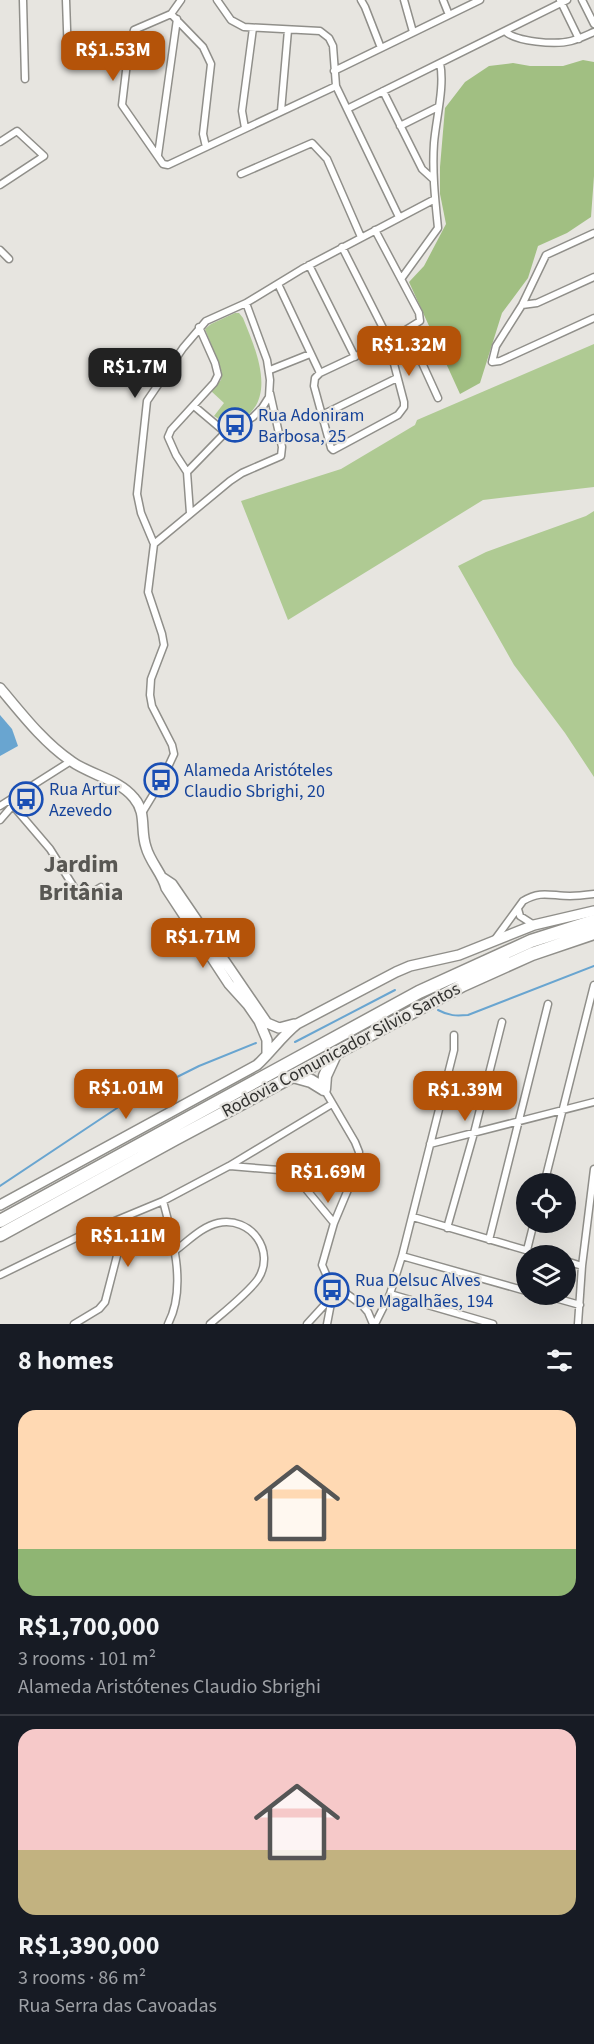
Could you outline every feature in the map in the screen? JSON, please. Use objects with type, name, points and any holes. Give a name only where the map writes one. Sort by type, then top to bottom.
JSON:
[{"type":"highway","name":"Rodovia Comunicador Silvio Santos","points":[[0,1221],[419,992],[531,941],[594,921]]},
{"type":"highway","name":"Rodovia Comunicador Silvio Santos","points":[[0,1235],[403,1016],[501,967],[594,933]]},
{"type":"highway","points":[[292,1076],[311,1081],[324,1089],[325,1076],[336,1052]]},
{"type":"main road","points":[[0,688],[42,735],[71,761],[126,791],[134,798],[142,813],[146,849],[163,878],[166,888],[229,984],[259,1021],[267,1040],[267,1056]]},
{"type":"main road","points":[[163,878],[172,884],[267,1023],[279,1028],[297,1023],[410,966],[459,955],[534,925],[594,911]]},
{"type":"main road","points":[[0,1205],[245,1071],[267,1056],[284,1034],[297,1023]]},
{"type":"street","points":[[23,0],[25,79]]},
{"type":"street","points":[[66,0],[68,58]]},
{"type":"street","points":[[181,0],[171,14],[134,30],[128,54],[122,105],[163,164],[168,165],[336,86]]},
{"type":"street","points":[[217,0],[231,20],[239,25],[253,28],[320,31],[327,36],[333,46],[336,86],[399,217]]},
{"type":"street","points":[[360,0],[365,6],[381,48]]},
{"type":"street","points":[[404,0],[413,32]]},
{"type":"street","points":[[443,0],[449,15]]},
{"type":"street","points":[[334,71],[480,0]]},
{"type":"street","points":[[582,0],[594,24]]},
{"type":"street","points":[[347,109],[563,1],[579,39]]},
{"type":"street","points":[[171,14],[203,46],[211,64],[203,134],[206,147]]},
{"type":"street","points":[[158,156],[177,19]]},
{"type":"street","points":[[245,128],[242,111],[253,28]]},
{"type":"street","points":[[281,111],[288,30]]},
{"type":"street","points":[[505,31],[517,38],[556,42],[579,39],[594,32]]},
{"type":"street","points":[[401,279],[438,228],[433,179],[442,77],[440,63]]},
{"type":"street","points":[[383,92],[422,169],[433,179]]},
{"type":"street","points":[[400,126],[438,107]]},
{"type":"street","points":[[0,142],[17,131],[44,156],[0,185]]},
{"type":"street","points":[[241,174],[312,142],[327,159],[361,237]]},
{"type":"street","points":[[142,813],[162,780],[174,754],[172,745],[152,706],[150,695],[151,679],[164,645],[148,592],[154,544],[141,513],[137,494],[147,401],[199,327],[206,321],[246,303],[309,265],[435,199]]},
{"type":"street","points":[[342,247],[388,340],[404,409],[335,450],[332,449],[322,415],[314,383],[315,378],[320,373],[388,340],[420,321],[420,316],[375,230]]},
{"type":"street","points":[[594,233],[546,255],[522,305],[496,345],[492,362],[500,361],[594,318]]},
{"type":"street","points":[[0,250],[9,259]]},
{"type":"street","points":[[309,265],[355,357]]},
{"type":"street","points":[[522,305],[537,303],[594,277]]},
{"type":"street","points":[[278,284],[320,373]]},
{"type":"street","points":[[154,544],[235,477],[281,456],[282,447],[270,393],[270,369],[246,303]]},
{"type":"street","points":[[189,513],[188,472],[172,449],[168,437],[171,430],[194,406],[218,375],[199,327]]},
{"type":"street","points":[[407,330],[438,398]]},
{"type":"street","points":[[270,369],[310,354]]},
{"type":"street","points":[[322,415],[397,378]]},
{"type":"street","points":[[188,472],[212,444],[253,417],[265,404],[270,393]]},
{"type":"street","points":[[194,406],[226,433]]},
{"type":"street","points":[[0,806],[11,803],[71,761]]},
{"type":"street","points":[[0,820],[11,803]]},
{"type":"street","points":[[11,803],[50,849],[77,892],[86,896],[101,887]]},
{"type":"street","points":[[496,939],[523,901],[542,893],[570,896],[594,894]]},
{"type":"street","points":[[518,909],[520,916],[534,925]]},
{"type":"street","points":[[547,1173],[594,987]]},
{"type":"street","points":[[489,1240],[548,1004]]},
{"type":"street","points":[[447,1228],[502,1022]]},
{"type":"street","points":[[374,1324],[390,1294],[413,1217],[454,1050],[454,1035]]},
{"type":"street","points":[[324,1089],[355,1142],[359,1159],[334,1223],[322,1265],[329,1281],[362,1305],[374,1324]]},
{"type":"street","points":[[430,1144],[594,1102]]},
{"type":"street","points":[[0,1275],[86,1233],[163,1201],[229,1166],[333,1104]]},
{"type":"street","points":[[229,1166],[279,1170],[296,1177],[334,1223]]},
{"type":"street","points":[[578,1324],[582,1266],[594,1169]]},
{"type":"street","points":[[163,1201],[176,1250],[176,1306],[168,1324]]},
{"type":"street","points":[[75,1324],[99,1309],[105,1302],[117,1263],[127,1217]]},
{"type":"street","points":[[413,1217],[516,1247]]},
{"type":"street","points":[[176,1250],[215,1223],[243,1224],[251,1229],[258,1238],[262,1250],[263,1266],[258,1279],[210,1324]]},
{"type":"street","points":[[402,1256],[516,1288]]},
{"type":"street","points":[[576,1264],[582,1266]]},
{"type":"street","points":[[307,1324],[339,1289]]},
{"type":"street","points":[[390,1294],[493,1324]]},
{"type":"street","points":[[327,1324],[332,1298]]},
{"type":"green space","points":[[583,60],[594,62],[594,176],[591,217],[567,233],[538,246],[528,278],[502,313],[480,383],[460,394],[409,282],[424,266],[446,224],[440,194],[445,108],[465,82],[489,66],[513,63],[530,66],[563,66]]},
{"type":"green space","points":[[239,313],[243,318],[249,332],[259,363],[261,378],[256,406],[246,417],[230,426],[214,416],[224,403],[211,391],[221,380],[222,373],[205,329]]},
{"type":"green space","points":[[594,344],[594,487],[483,500],[288,620],[241,501],[341,469],[415,425],[417,420]]},
{"type":"green space","points":[[594,511],[594,777],[565,733],[514,665],[458,566],[486,552],[586,516]]},
{"type":"water","points":[[0,715],[12,729],[18,746],[0,756]]},
{"type":"waterway","points":[[438,1010],[453,1015],[468,1015],[594,966]]},
{"type":"waterway","points":[[295,1042],[395,990]]},
{"type":"waterway","points":[[0,1186],[123,1104],[199,1066],[256,1043]]},
{"type":"place","name":"Rua Adoniram Barbosa, 25","points":[[235,425]]},
{"type":"place","name":"Alameda Aristóteles Claudio Sbrighi, 20","points":[[161,780]]},
{"type":"place","name":"Rua Artur Azevedo","points":[[26,799]]},
{"type":"place","name":"Rua Delsuc Alves De Magalhães, 194","points":[[332,1290]]},
{"type":"district","name":"Jardim Britânia","points":[[81,878]]}]
